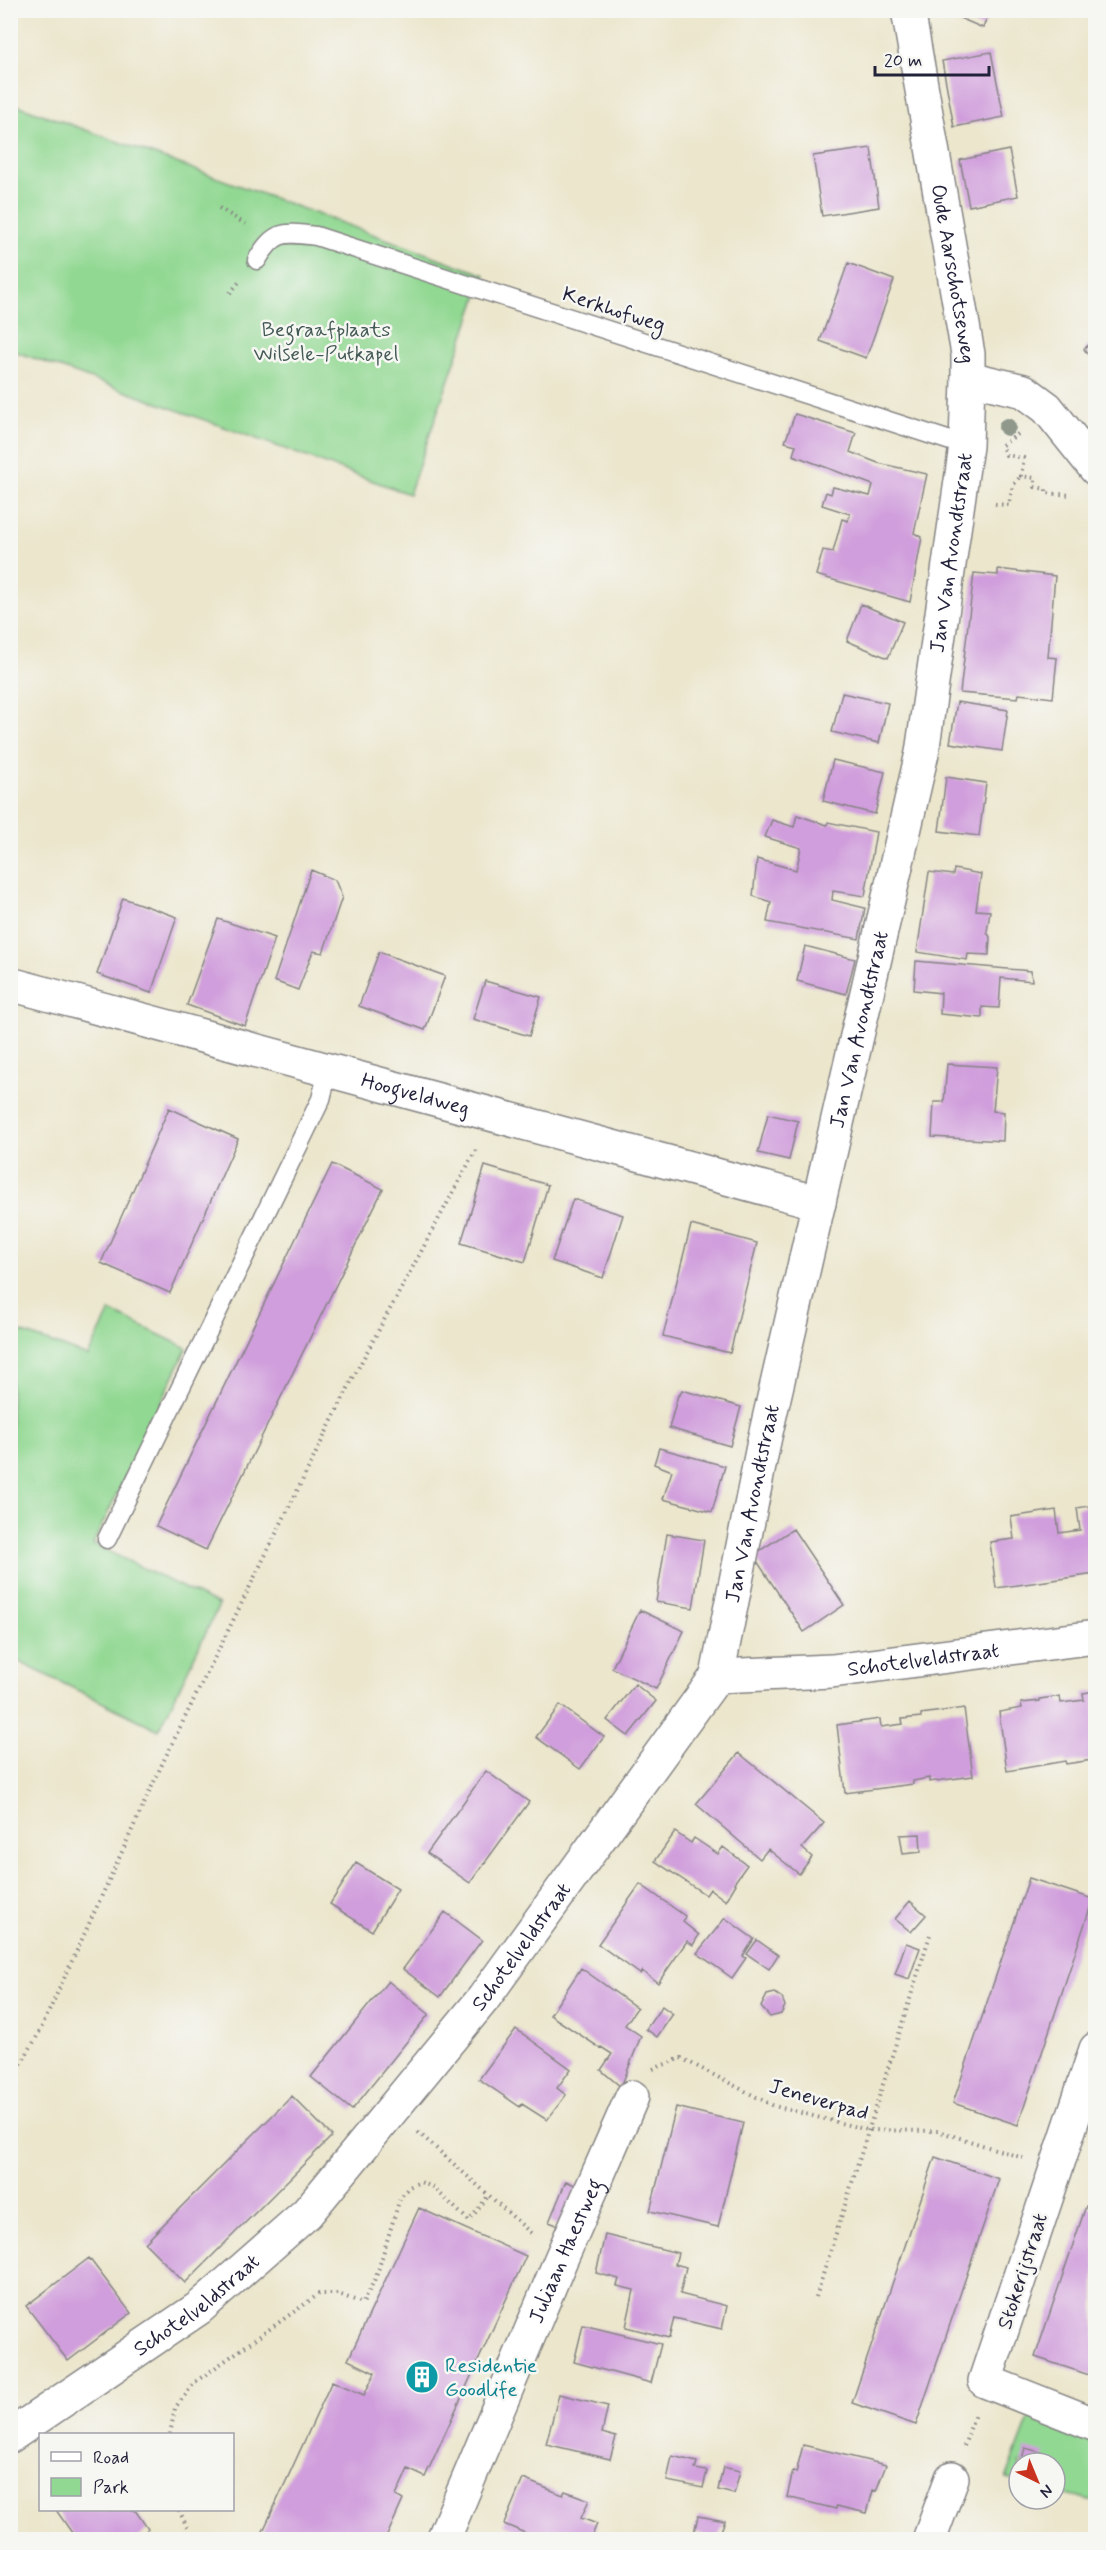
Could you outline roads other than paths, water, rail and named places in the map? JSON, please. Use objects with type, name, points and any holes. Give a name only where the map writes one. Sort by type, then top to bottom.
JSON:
[{"type":"street","name":"Oude Aarschotseweg","points":[[908,10],[968,354],[968,378],[1024,392],[1047,408],[1087,482]]},
{"type":"street","name":"Jan Van Avondtstraat","points":[[717,1676],[764,1441],[922,753],[980,448],[968,378]]},
{"type":"street","name":"Hoogveldweg","points":[[10,984],[819,1203]]},
{"type":"street","name":"Schotelveldstraat","points":[[10,2436],[199,2308],[307,2213],[483,1999],[717,1676],[832,1671],[1095,1637]]},
{"type":"street","name":"Stokerijstraat","points":[[1095,2049],[985,2381],[1095,2425]]},
{"type":"street","name":"Juliaan Haestweg","points":[[443,2540],[632,2097]]},
{"type":"street","points":[[929,2540],[952,2478]]},
{"type":"lane","name":"Kerkhofweg","points":[[257,260],[269,241],[281,234],[316,236],[980,448]]},
{"type":"lane","points":[[107,1539],[321,1099],[328,1071]]},
{"type":"place","name":"Residentie Goodlife","points":[[422,2377]]},
{"type":"park label","name":"Begraafplaats Wilsele-Putkapel","points":[[326,341]]}]
